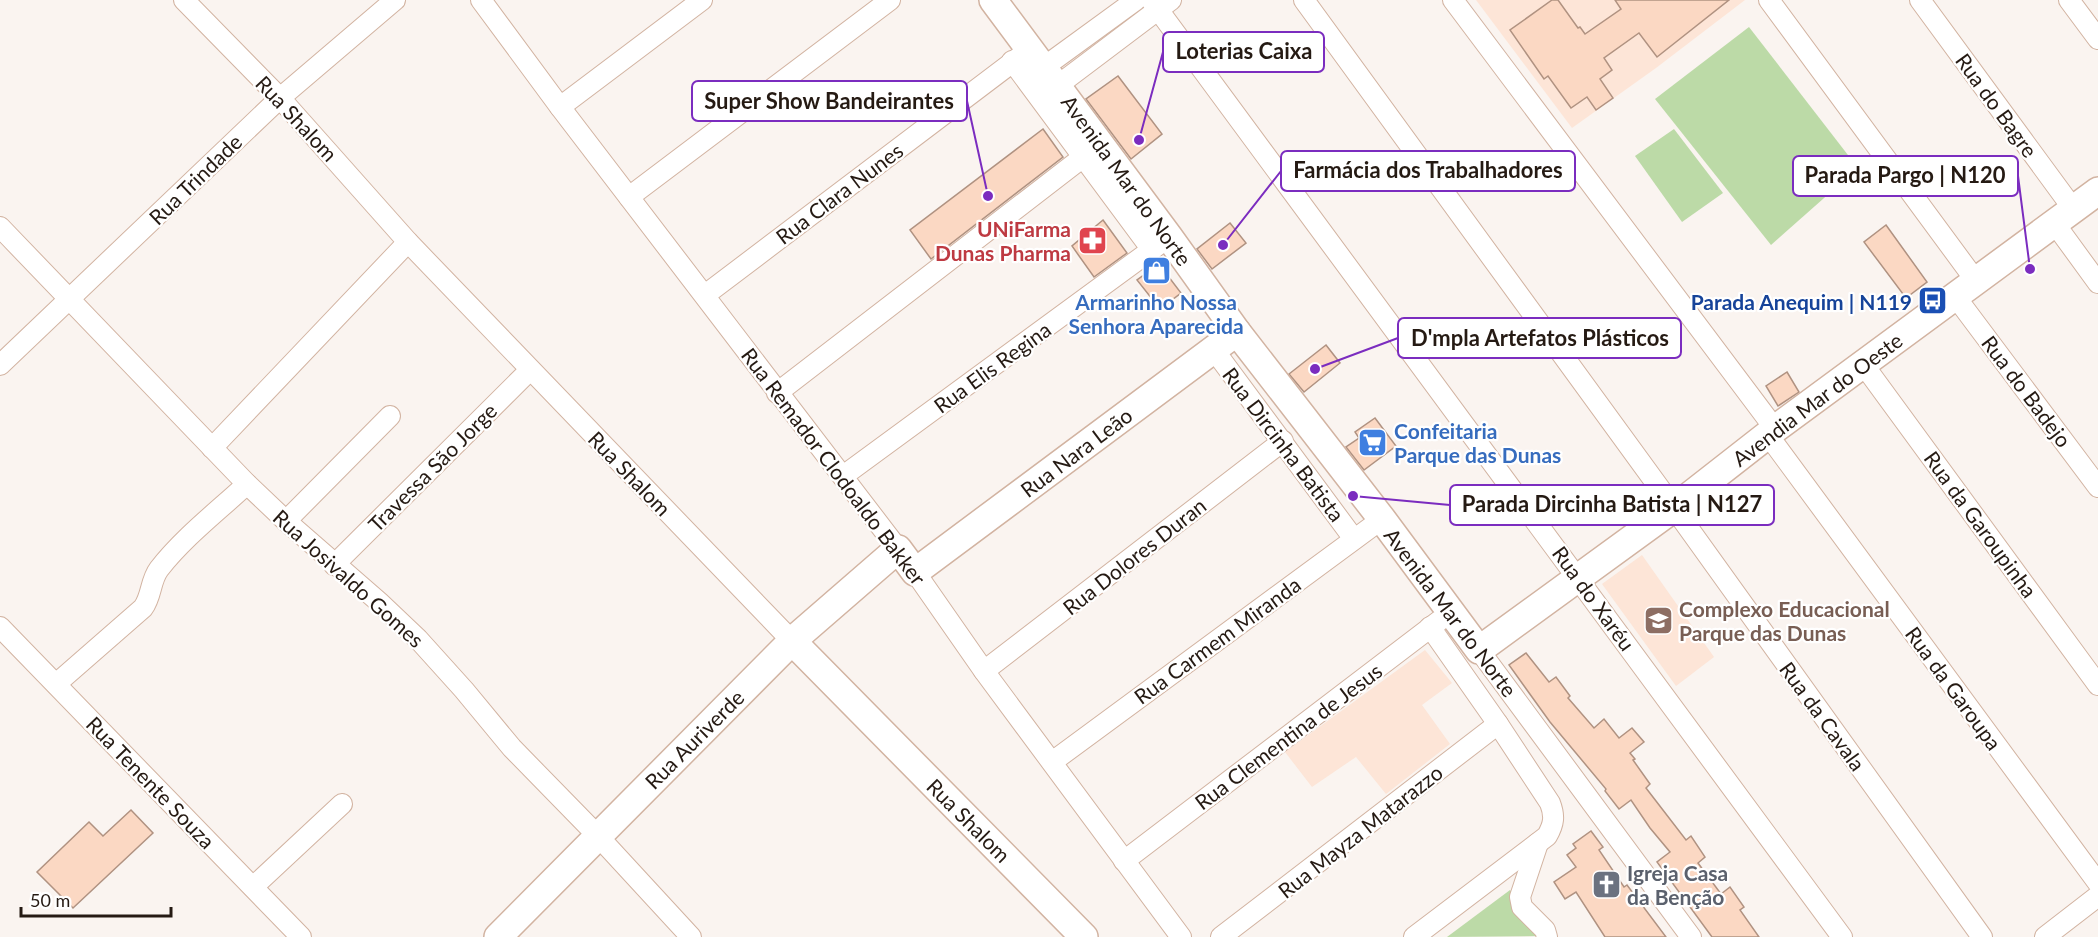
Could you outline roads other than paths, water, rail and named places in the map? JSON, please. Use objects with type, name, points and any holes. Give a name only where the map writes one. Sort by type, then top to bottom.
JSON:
[{"type":"street","name":"Rua Shalom","points":[[184,0],[280,98],[408,242],[530,370],[792,641],[1084,937]]},
{"type":"street","name":"Rua Trindade","points":[[0,365],[280,98],[395,0]]},
{"type":"street","points":[[560,107],[702,0]]},
{"type":"street","points":[[629,197],[890,0]]},
{"type":"street","name":"Avenida Mar do Norte","points":[[993,0],[1092,150],[1161,243],[1238,332],[1382,519],[1441,620],[1479,650],[1691,937]]},
{"type":"street","points":[[1036,66],[1136,0]]},
{"type":"street","name":"Rua da Cavala","points":[[1304,0],[1983,937]]},
{"type":"street","name":"Rua da Garoupa","points":[[1453,0],[1771,432],[2098,883]]},
{"type":"street","name":"Rua do Badejo","points":[[1769,0],[1966,288],[2098,487]]},
{"type":"street","name":"Rua do Bagre","points":[[1920,0],[2064,217],[2098,283]]},
{"type":"street","points":[[2069,0],[2098,39]]},
{"type":"street","name":"Rua Remador Clodoaldo Bakker","points":[[485,1],[560,107],[898,549],[984,671],[1181,937]]},
{"type":"street","points":[[1036,66],[1160,3]]},
{"type":"street","name":"Rua do Xaréu","points":[[1160,3],[1842,937]]},
{"type":"street","points":[[777,393],[1092,150],[1036,66]]},
{"type":"street","name":"Rua Clara Nunes","points":[[705,295],[1036,66]]},
{"type":"street","name":"Avendia Mar do Oeste","points":[[1479,650],[1674,508],[1771,432],[2098,191]]},
{"type":"street","name":"Rua Josivaldo Gomes","points":[[0,227],[247,484],[418,639],[512,748],[597,835],[691,937]]},
{"type":"street","points":[[212,448],[408,242]]},
{"type":"street","name":"Rua Elis Regina","points":[[843,476],[1161,243]]},
{"type":"street","name":"Rua Nara Leão","points":[[915,572],[1238,332]]},
{"type":"street","name":"Rua Dircinha Batista","points":[[1214,350],[1354,539]]},
{"type":"street","name":"Rua da Garoupinha","points":[[1863,364],[2098,685]]},
{"type":"street","name":"Travessa São Jorge","points":[[334,565],[530,370]]},
{"type":"street","points":[[286,521],[390,416]]},
{"type":"street","name":"Rua Dolores Duran","points":[[984,671],[1283,441]]},
{"type":"street","points":[[56,684],[144,608],[159,569],[174,551],[247,484]]},
{"type":"street","name":"Rua Carmem Miranda","points":[[1052,762],[1382,519]]},
{"type":"street","name":"Rua Auriverde","points":[[498,937],[792,641],[898,549]]},
{"type":"street","points":[[1441,620],[1498,724],[1550,803],[1554,824],[1543,839],[1520,897],[1522,907],[1545,930],[1547,937]]},
{"type":"street","name":"Rua Clementina de Jesus","points":[[1124,861],[1441,620]]},
{"type":"street","name":"Rua Tenente Souza","points":[[0,627],[301,937]]},
{"type":"street","name":"Rua Mayza Matarazzo","points":[[1221,937],[1498,724]]},
{"type":"street","points":[[253,887],[342,804]]},
{"type":"street","points":[[1414,937],[1543,839]]},
{"type":"street","points":[[2045,937],[2098,896]]},
{"type":"place","name":"Loterias Caixa","points":[[1139,140]]},
{"type":"place","name":"Super Show Bandeirantes","points":[[988,196]]},
{"type":"place","name":"UNiFarma Dunas Pharma","points":[[1092,240]]},
{"type":"place","name":"Farmácia dos Trabalhadores","points":[[1223,245]]},
{"type":"place","name":"Parada Pargo | N120","points":[[2030,269]]},
{"type":"place","name":"Armarinho Nossa Senhora Aparecida","points":[[1156,270]]},
{"type":"place","name":"Parada Anequim | N119","points":[[1933,301]]},
{"type":"place","name":"D'mpla Artefatos Plásticos","points":[[1315,369]]},
{"type":"place","name":"Confeitaria Parque das Dunas","points":[[1373,442]]},
{"type":"place","name":"Parada Dircinha Batista | N127","points":[[1353,496]]},
{"type":"place","name":"Complexo Educacional Parque das Dunas","points":[[1658,620]]},
{"type":"place","name":"Igreja Casa da Benção","points":[[1606,884]]}]
